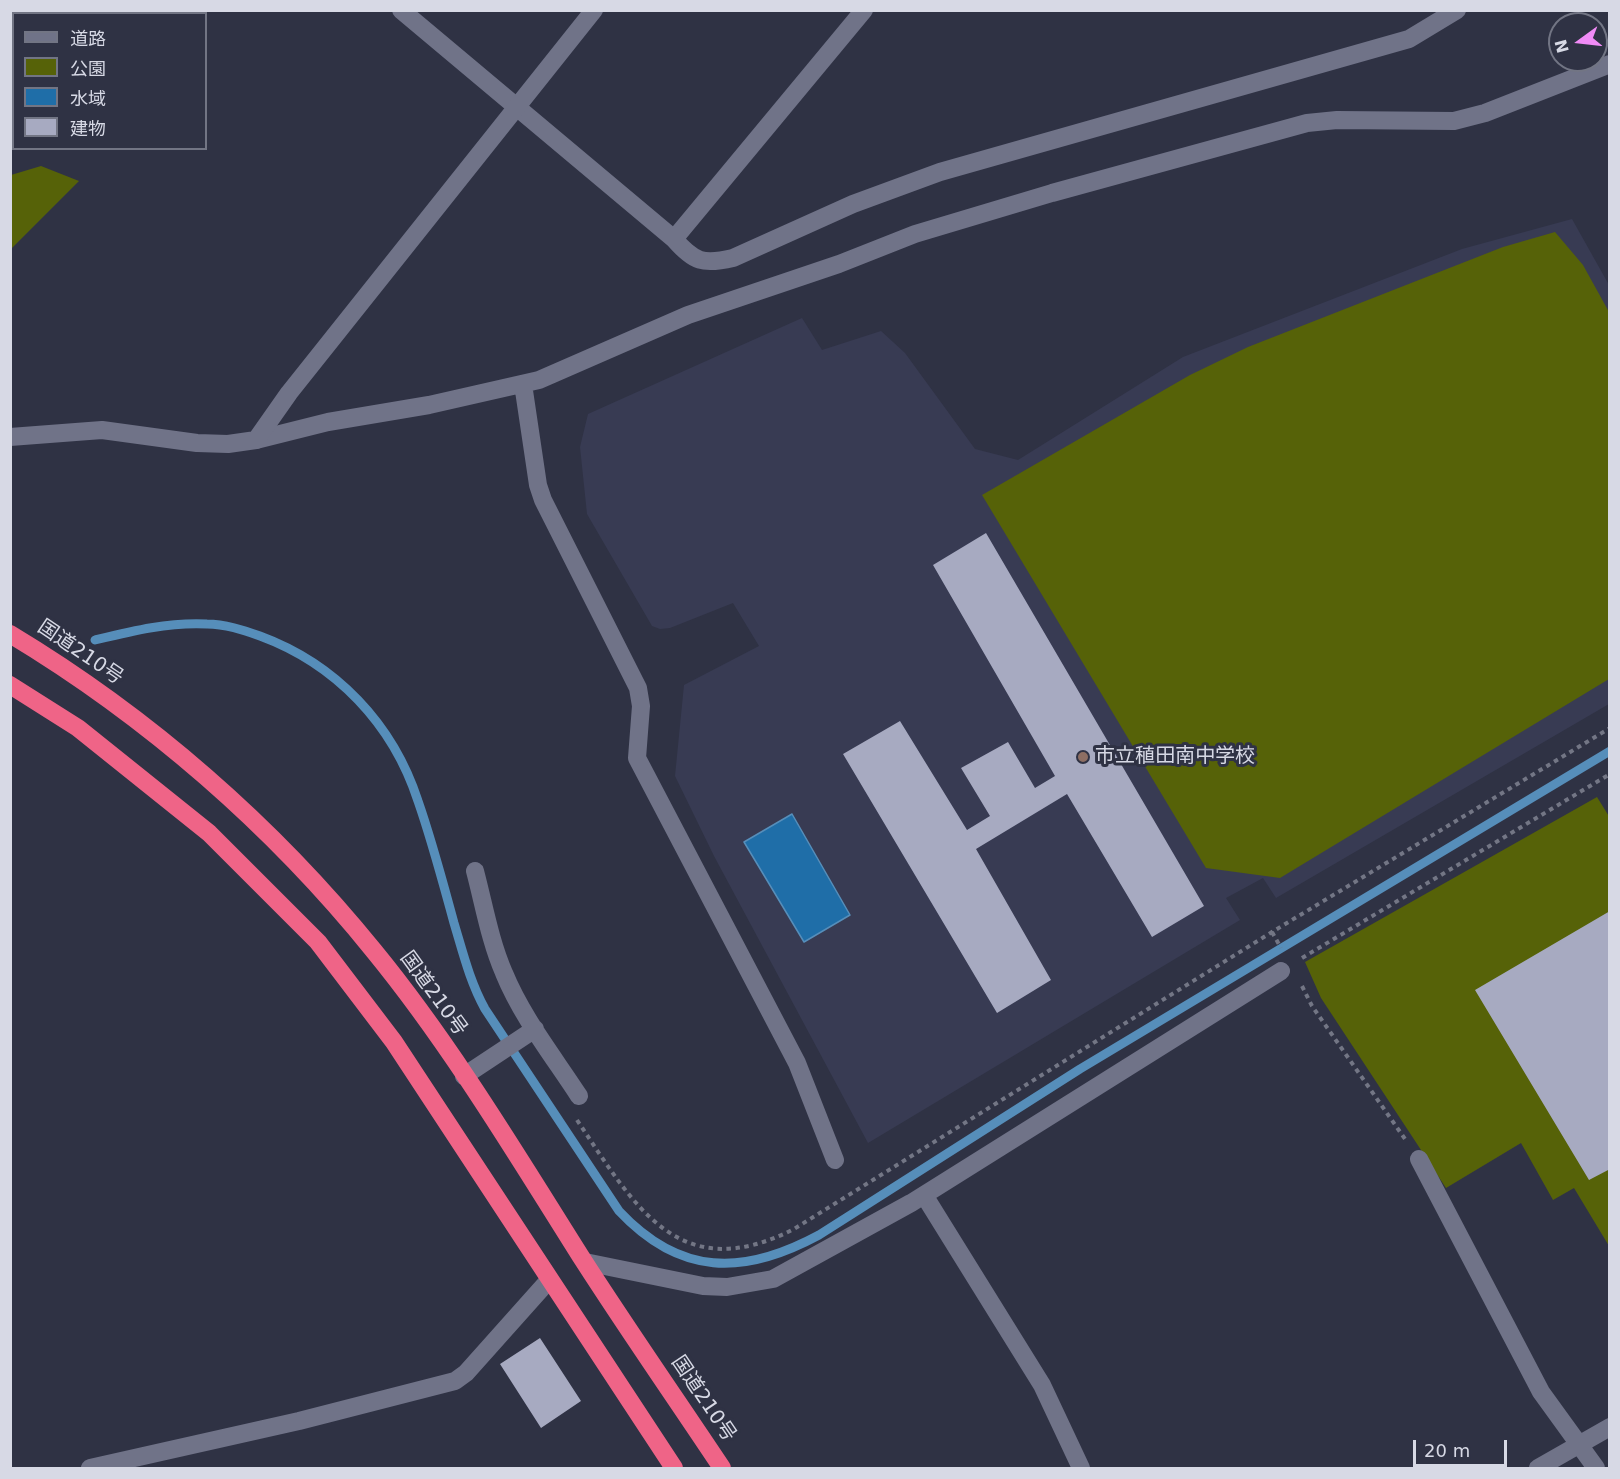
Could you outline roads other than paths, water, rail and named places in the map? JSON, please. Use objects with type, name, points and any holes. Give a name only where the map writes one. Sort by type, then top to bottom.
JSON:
[{"type":"highway","name":"国道210号","points":[[10,634],[146,727],[214,783],[272,839],[375,951],[464,1076],[722,1468]]},
{"type":"highway","points":[[12,690],[78,728],[209,833],[318,942],[394,1042],[674,1468]]},
{"type":"street","points":[[401,10],[674,239],[690,257],[712,263],[733,258],[853,204],[940,172],[1409,39],[1457,10]]},
{"type":"street","points":[[256,440],[289,393],[594,10]]},
{"type":"street","points":[[674,239],[864,10]]},
{"type":"street","points":[[10,437],[102,430],[197,443],[228,444],[256,440],[328,422],[429,405],[523,384],[741,295],[839,264],[915,234],[1052,193],[1307,123],[1337,120],[1454,121],[1485,113],[1610,64]]},
{"type":"street","points":[[523,384],[538,485],[543,500],[640,696],[637,758],[797,1062],[836,1160]]},
{"type":"street","points":[[475,871],[493,944],[504,973],[575,1103]]},
{"type":"street","points":[[585,1262],[680,1283],[727,1287],[773,1279],[794,1270],[924,1195],[1281,971]]},
{"type":"street","points":[[464,1076],[535,1029]]},
{"type":"street","points":[[1419,1159],[1541,1392],[1596,1468]]},
{"type":"street","points":[[924,1195],[1042,1385],[1081,1468]]},
{"type":"street","points":[[90,1468],[288,1424],[455,1381],[466,1373],[549,1280]]},
{"type":"street","points":[[1538,1468],[1610,1427]]},
{"type":"water","points":[[792,814],[850,915],[804,942],[744,842]]},
{"type":"waterway","points":[[95,640],[164,626],[193,624],[227,626],[288,648],[337,680],[358,700],[377,722],[407,773],[428,831],[467,967],[485,1009],[619,1211],[642,1232],[665,1248],[689,1258],[713,1263],[738,1263],[764,1258],[819,1235],[1080,1069],[1610,751]]},
{"type":"place","name":"市立稙田南中学校","points":[[1083,757]]}]
